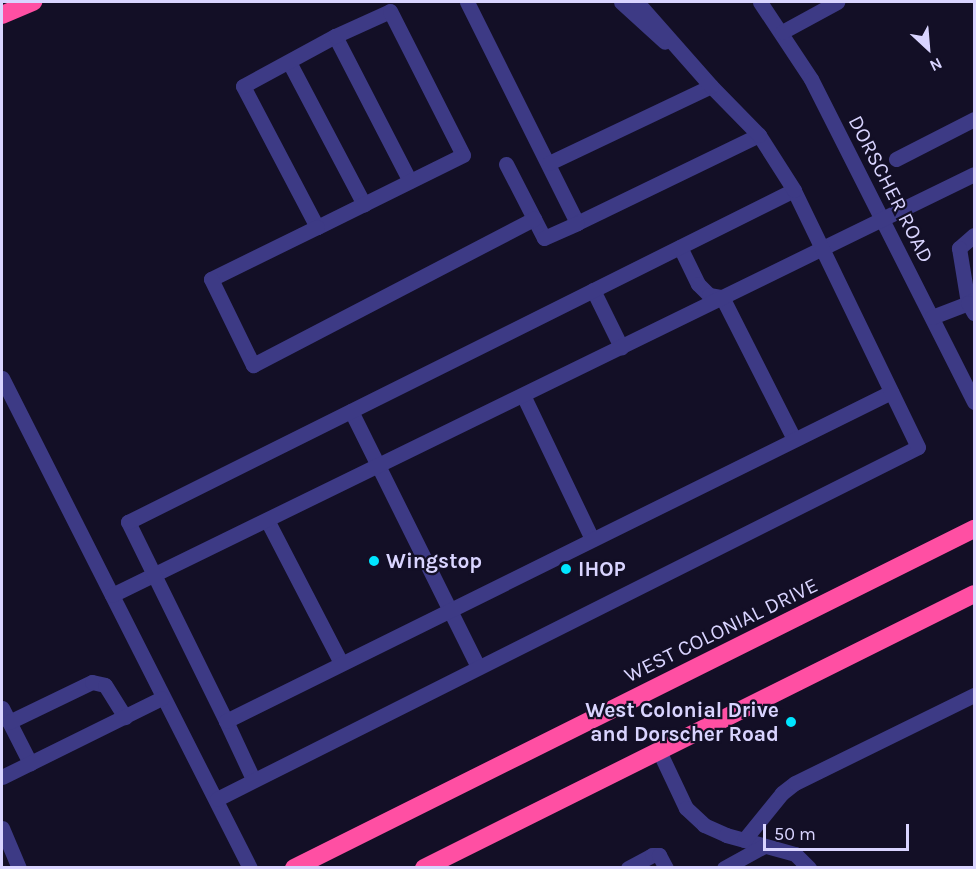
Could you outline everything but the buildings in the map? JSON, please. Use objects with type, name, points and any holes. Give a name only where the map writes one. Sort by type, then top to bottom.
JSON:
[{"type":"highway","points":[[2,15],[33,2]]},
{"type":"highway","name":"WEST COLONIAL DRIVE","points":[[294,867],[975,529]]},
{"type":"highway","points":[[424,867],[975,594]]},
{"type":"street","points":[[467,2],[578,223]]},
{"type":"street","points":[[621,2],[645,26],[695,66]]},
{"type":"street","points":[[217,799],[918,447],[794,190],[759,135],[711,86],[637,2]]},
{"type":"street","name":"DORSCHER ROAD","points":[[760,2],[811,79],[975,402]]},
{"type":"street","points":[[782,32],[837,2]]},
{"type":"street","points":[[317,227],[243,86],[336,36],[390,11],[464,155],[211,279],[253,365],[534,219]]},
{"type":"street","points":[[336,36],[410,181]]},
{"type":"street","points":[[289,62],[364,204]]},
{"type":"street","points":[[549,163],[711,86]]},
{"type":"street","points":[[896,159],[975,120]]},
{"type":"street","points":[[506,164],[544,238],[759,135]]},
{"type":"street","points":[[112,594],[153,576],[882,218],[974,177]]},
{"type":"street","points":[[253,779],[128,522],[794,190]]},
{"type":"street","points":[[932,317],[972,305],[959,248],[975,235]]},
{"type":"street","points":[[680,247],[698,284],[709,295],[722,297]]},
{"type":"street","points":[[592,290],[621,347]]},
{"type":"street","points":[[722,297],[794,439]]},
{"type":"street","points":[[2,378],[162,698],[217,799],[250,867]]},
{"type":"street","points":[[226,721],[891,392]]},
{"type":"street","points":[[522,394],[592,540]]},
{"type":"street","points":[[351,411],[376,466],[478,667]]},
{"type":"street","points":[[267,520],[341,663]]},
{"type":"street","points":[[30,763],[5,715],[92,682],[105,685],[125,717]]},
{"type":"street","points":[[744,840],[782,793],[795,783],[975,695]]},
{"type":"street","points":[[2,777],[162,698]]},
{"type":"street","points":[[659,751],[686,808],[704,825],[744,840],[795,854],[809,867]]},
{"type":"street","points":[[2,828],[19,867]]},
{"type":"street","points":[[724,867],[764,846]]},
{"type":"street","points":[[628,867],[652,855],[659,855],[666,867]]},
{"type":"place","name":"Wingstop","points":[[374,561]]},
{"type":"place","name":"IHOP","points":[[566,569]]},
{"type":"place","name":"West Colonial Drive and Dorscher Road","points":[[791,722]]}]
